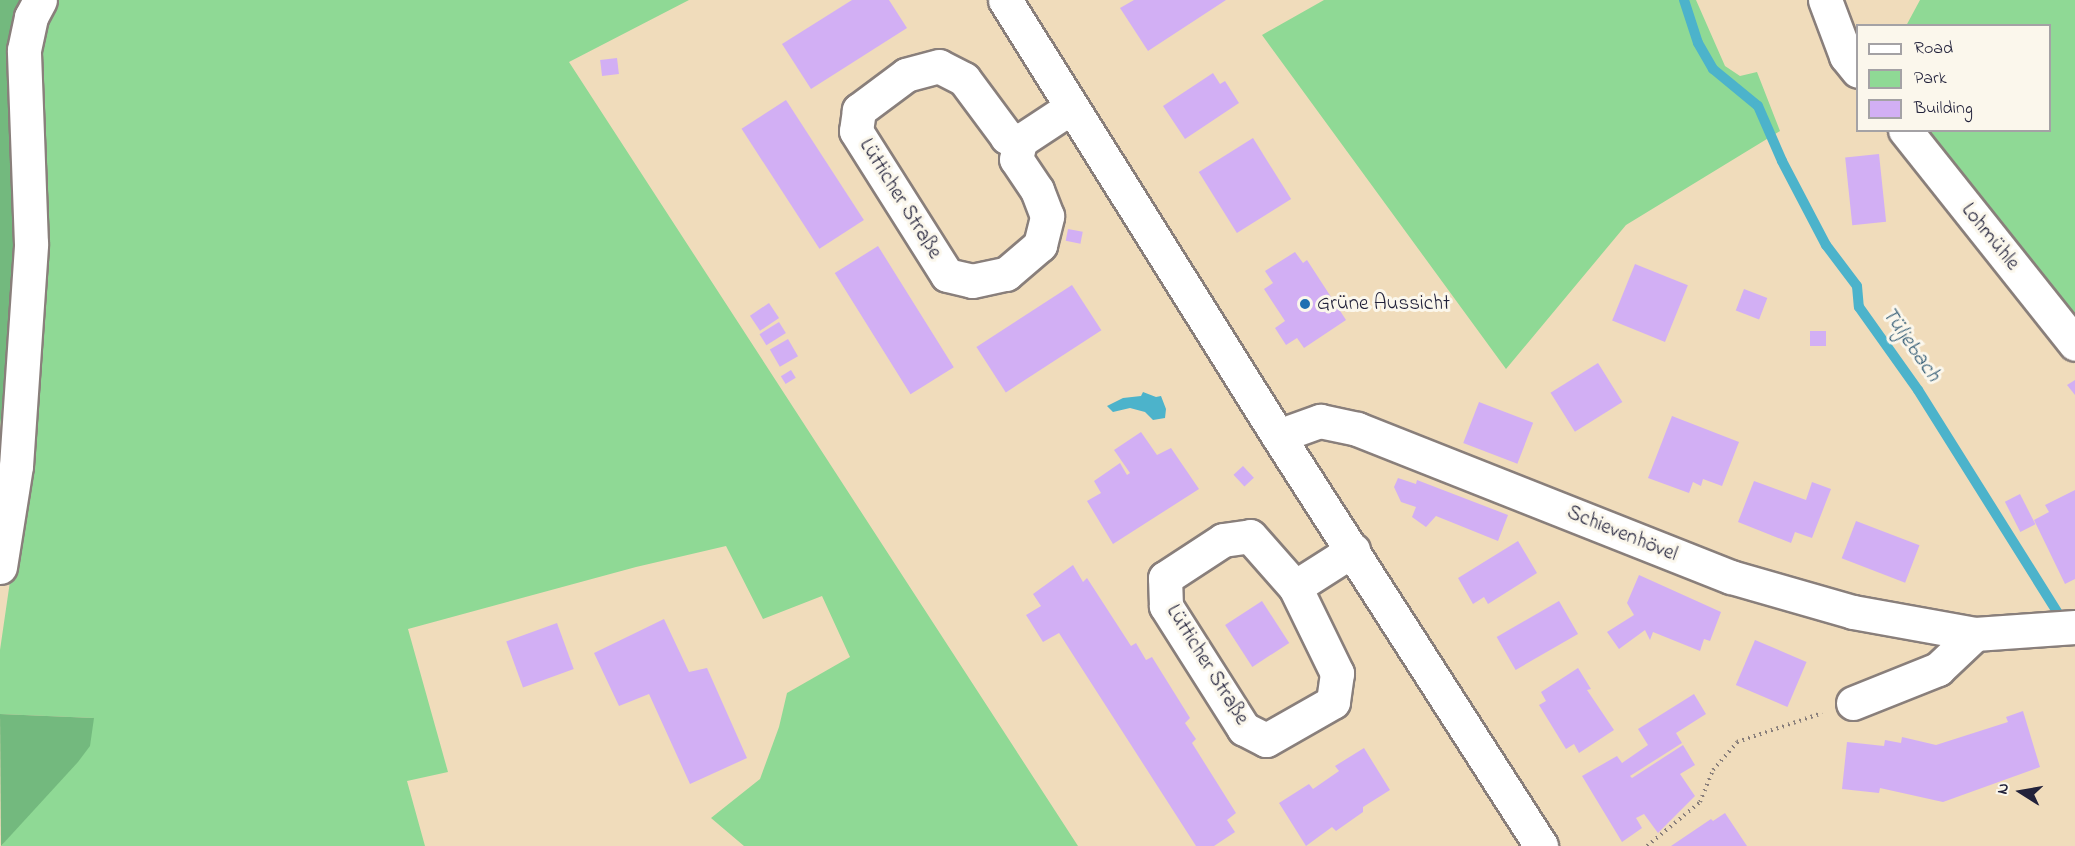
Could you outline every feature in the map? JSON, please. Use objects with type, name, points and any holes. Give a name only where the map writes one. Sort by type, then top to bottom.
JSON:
[{"type":"street","points":[[0,567],[16,466],[31,244],[24,50],[31,17],[40,0]]},
{"type":"street","points":[[1005,0],[1070,108],[1541,846]]},
{"type":"street","points":[[1825,0],[1846,56],[1856,70]]},
{"type":"street","name":"Lütticher Straße","points":[[939,66],[964,79],[1007,137],[1020,141],[1016,159],[1037,190],[1047,216],[1040,245],[1006,274],[972,281],[947,274],[856,131],[859,110],[906,75],[939,66]]},
{"type":"street","points":[[1020,141],[1070,108]]},
{"type":"street","name":"Lohmühle","points":[[1907,132],[2075,344]]},
{"type":"street","name":"Schievenhövel","points":[[1278,436],[1320,421],[1357,429],[1731,577],[1853,612],[1975,634],[2075,627]]},
{"type":"street","name":"Lütticher Straße","points":[[1250,536],[1295,588],[1338,673],[1333,702],[1266,740],[1244,729],[1166,606],[1165,578],[1223,540],[1250,536]]},
{"type":"street","points":[[1295,588],[1353,550]]},
{"type":"street","points":[[1853,703],[1938,669],[1975,634]]},
{"type":"path","points":[[1647,846],[1700,802],[1713,770],[1737,742],[1853,703]]},
{"type":"green space","points":[[0,0],[24,0],[17,249],[0,429]]},
{"type":"green space","points":[[59,0],[689,0],[569,62],[1078,846],[744,846],[711,818],[760,779],[779,727],[787,693],[850,657],[822,596],[763,619],[726,546],[636,567],[408,629],[448,772],[407,781],[425,846],[1,846],[24,818],[94,718],[0,714],[0,650],[15,547],[39,38]]},
{"type":"green space","points":[[1324,0],[1696,0],[1725,66],[1740,76],[1757,72],[1780,131],[1626,225],[1506,369],[1262,35]]},
{"type":"green space","points":[[1920,0],[2075,0],[2075,326],[1919,132],[2051,132],[2051,24],[1907,24]]},
{"type":"green space","points":[[0,714],[94,718],[90,746],[1,846]]},
{"type":"water","points":[[1143,392],[1156,397],[1161,396],[1166,409],[1165,418],[1153,420],[1145,412],[1130,408],[1113,412],[1107,406],[1123,398],[1141,396]]},
{"type":"building","points":[[852,0],[889,0],[907,28],[811,89],[782,44]]},
{"type":"building","points":[[1134,0],[1226,0],[1148,51],[1120,8]]},
{"type":"building","points":[[617,58],[619,74],[602,76],[600,60]]},
{"type":"building","points":[[1213,73],[1220,84],[1225,81],[1239,103],[1185,139],[1163,106]]},
{"type":"building","points":[[786,100],[864,220],[819,249],[742,129]]},
{"type":"building","points":[[1253,138],[1291,199],[1237,233],[1199,172]]},
{"type":"building","points":[[1879,154],[1886,222],[1852,225],[1845,158]]},
{"type":"building","points":[[1068,229],[1083,232],[1080,244],[1066,241]]},
{"type":"building","points":[[878,246],[954,367],[911,394],[835,273]]},
{"type":"building","name":"Grüne Aussicht","points":[[1295,252],[1303,263],[1307,260],[1346,320],[1304,348],[1297,338],[1286,345],[1275,328],[1285,321],[1264,289],[1273,283],[1265,271]]},
{"type":"building","points":[[1635,264],[1688,285],[1665,342],[1612,321]]},
{"type":"building","points":[[1072,285],[1101,330],[1006,392],[976,347]]},
{"type":"building","points":[[1744,289],[1767,298],[1759,319],[1736,310]]},
{"type":"building","points":[[769,303],[779,318],[760,331],[750,316]]},
{"type":"building","points":[[779,322],[786,333],[766,345],[759,334]]},
{"type":"building","points":[[1810,331],[1826,331],[1826,346],[1810,346]]},
{"type":"building","points":[[788,339],[798,356],[780,367],[770,350]]},
{"type":"building","points":[[1598,363],[1622,402],[1575,432],[1551,393]]},
{"type":"building","points":[[791,370],[796,378],[786,384],[781,376]]},
{"type":"building","points":[[2075,380],[2075,395],[2067,385]]},
{"type":"building","points":[[1479,402],[1533,423],[1517,464],[1463,443]]},
{"type":"building","points":[[1672,416],[1739,442],[1722,486],[1703,479],[1701,486],[1693,482],[1689,493],[1648,478]]},
{"type":"building","points":[[1141,432],[1157,455],[1171,448],[1199,489],[1113,544],[1087,501],[1101,493],[1094,481],[1120,463],[1127,475],[1130,473],[1114,450]]},
{"type":"building","points":[[1243,466],[1254,478],[1244,487],[1233,475]]},
{"type":"building","points":[[1398,478],[1416,484],[1417,480],[1508,515],[1498,541],[1436,516],[1426,527],[1412,517],[1416,507],[1401,502],[1394,487]]},
{"type":"building","points":[[1754,481],[1806,500],[1812,482],[1831,489],[1812,538],[1795,532],[1791,543],[1738,522]]},
{"type":"building","points":[[2075,490],[2075,579],[2065,584],[2034,520],[2049,512],[2045,505]]},
{"type":"building","points":[[2020,494],[2035,524],[2020,532],[2005,502]]},
{"type":"building","points":[[1856,521],[1919,545],[1905,583],[1842,558]]},
{"type":"building","points":[[1518,541],[1537,573],[1488,604],[1484,597],[1473,604],[1458,578]]},
{"type":"building","points":[[1073,565],[1083,582],[1087,578],[1131,646],[1136,643],[1146,660],[1152,657],[1190,718],[1185,723],[1196,739],[1192,743],[1236,813],[1227,820],[1235,832],[1214,846],[1196,846],[1059,633],[1043,642],[1026,615],[1041,606],[1033,594]]},
{"type":"building","points":[[1639,575],[1721,612],[1710,641],[1704,639],[1700,651],[1653,632],[1650,640],[1645,630],[1619,649],[1607,632],[1634,615],[1627,603]]},
{"type":"building","points":[[1262,601],[1289,643],[1252,667],[1225,625]]},
{"type":"building","points":[[1559,601],[1578,634],[1516,670],[1497,637]]},
{"type":"building","points":[[664,619],[689,672],[707,668],[747,758],[690,784],[649,694],[619,706],[594,653]]},
{"type":"building","points":[[557,623],[574,669],[523,688],[506,641]]},
{"type":"building","points":[[1755,640],[1807,662],[1787,707],[1736,685]]},
{"type":"building","points":[[1578,668],[1591,689],[1587,690],[1614,730],[1579,753],[1574,744],[1566,749],[1539,705],[1546,701],[1541,692]]},
{"type":"building","points":[[1694,694],[1706,714],[1676,733],[1682,743],[1630,776],[1632,778],[1683,745],[1695,765],[1680,774],[1695,796],[1658,833],[1644,814],[1636,818],[1642,828],[1622,842],[1582,776],[1617,756],[1622,763],[1648,745],[1638,729]]},
{"type":"building","points":[[2023,711],[2040,767],[1943,802],[1880,788],[1879,793],[1842,789],[1847,742],[1884,746],[1885,740],[1901,743],[1902,737],[1936,745],[2008,722],[2006,717]]},
{"type":"building","points":[[1364,748],[1390,790],[1363,807],[1363,812],[1336,831],[1332,827],[1306,846],[1279,803],[1309,784],[1313,789],[1339,771],[1335,766]]},
{"type":"building","points":[[1725,813],[1747,846],[1671,846],[1711,819],[1713,821]]},
{"type":"waterway","name":"Tüljebach","points":[[1684,0],[1698,43],[1713,69],[1758,106],[1782,161],[1826,245],[1857,286],[1859,307],[1918,390],[2062,620]]},
{"type":"place","name":"Grüne Aussicht","points":[[1305,304]]}]
